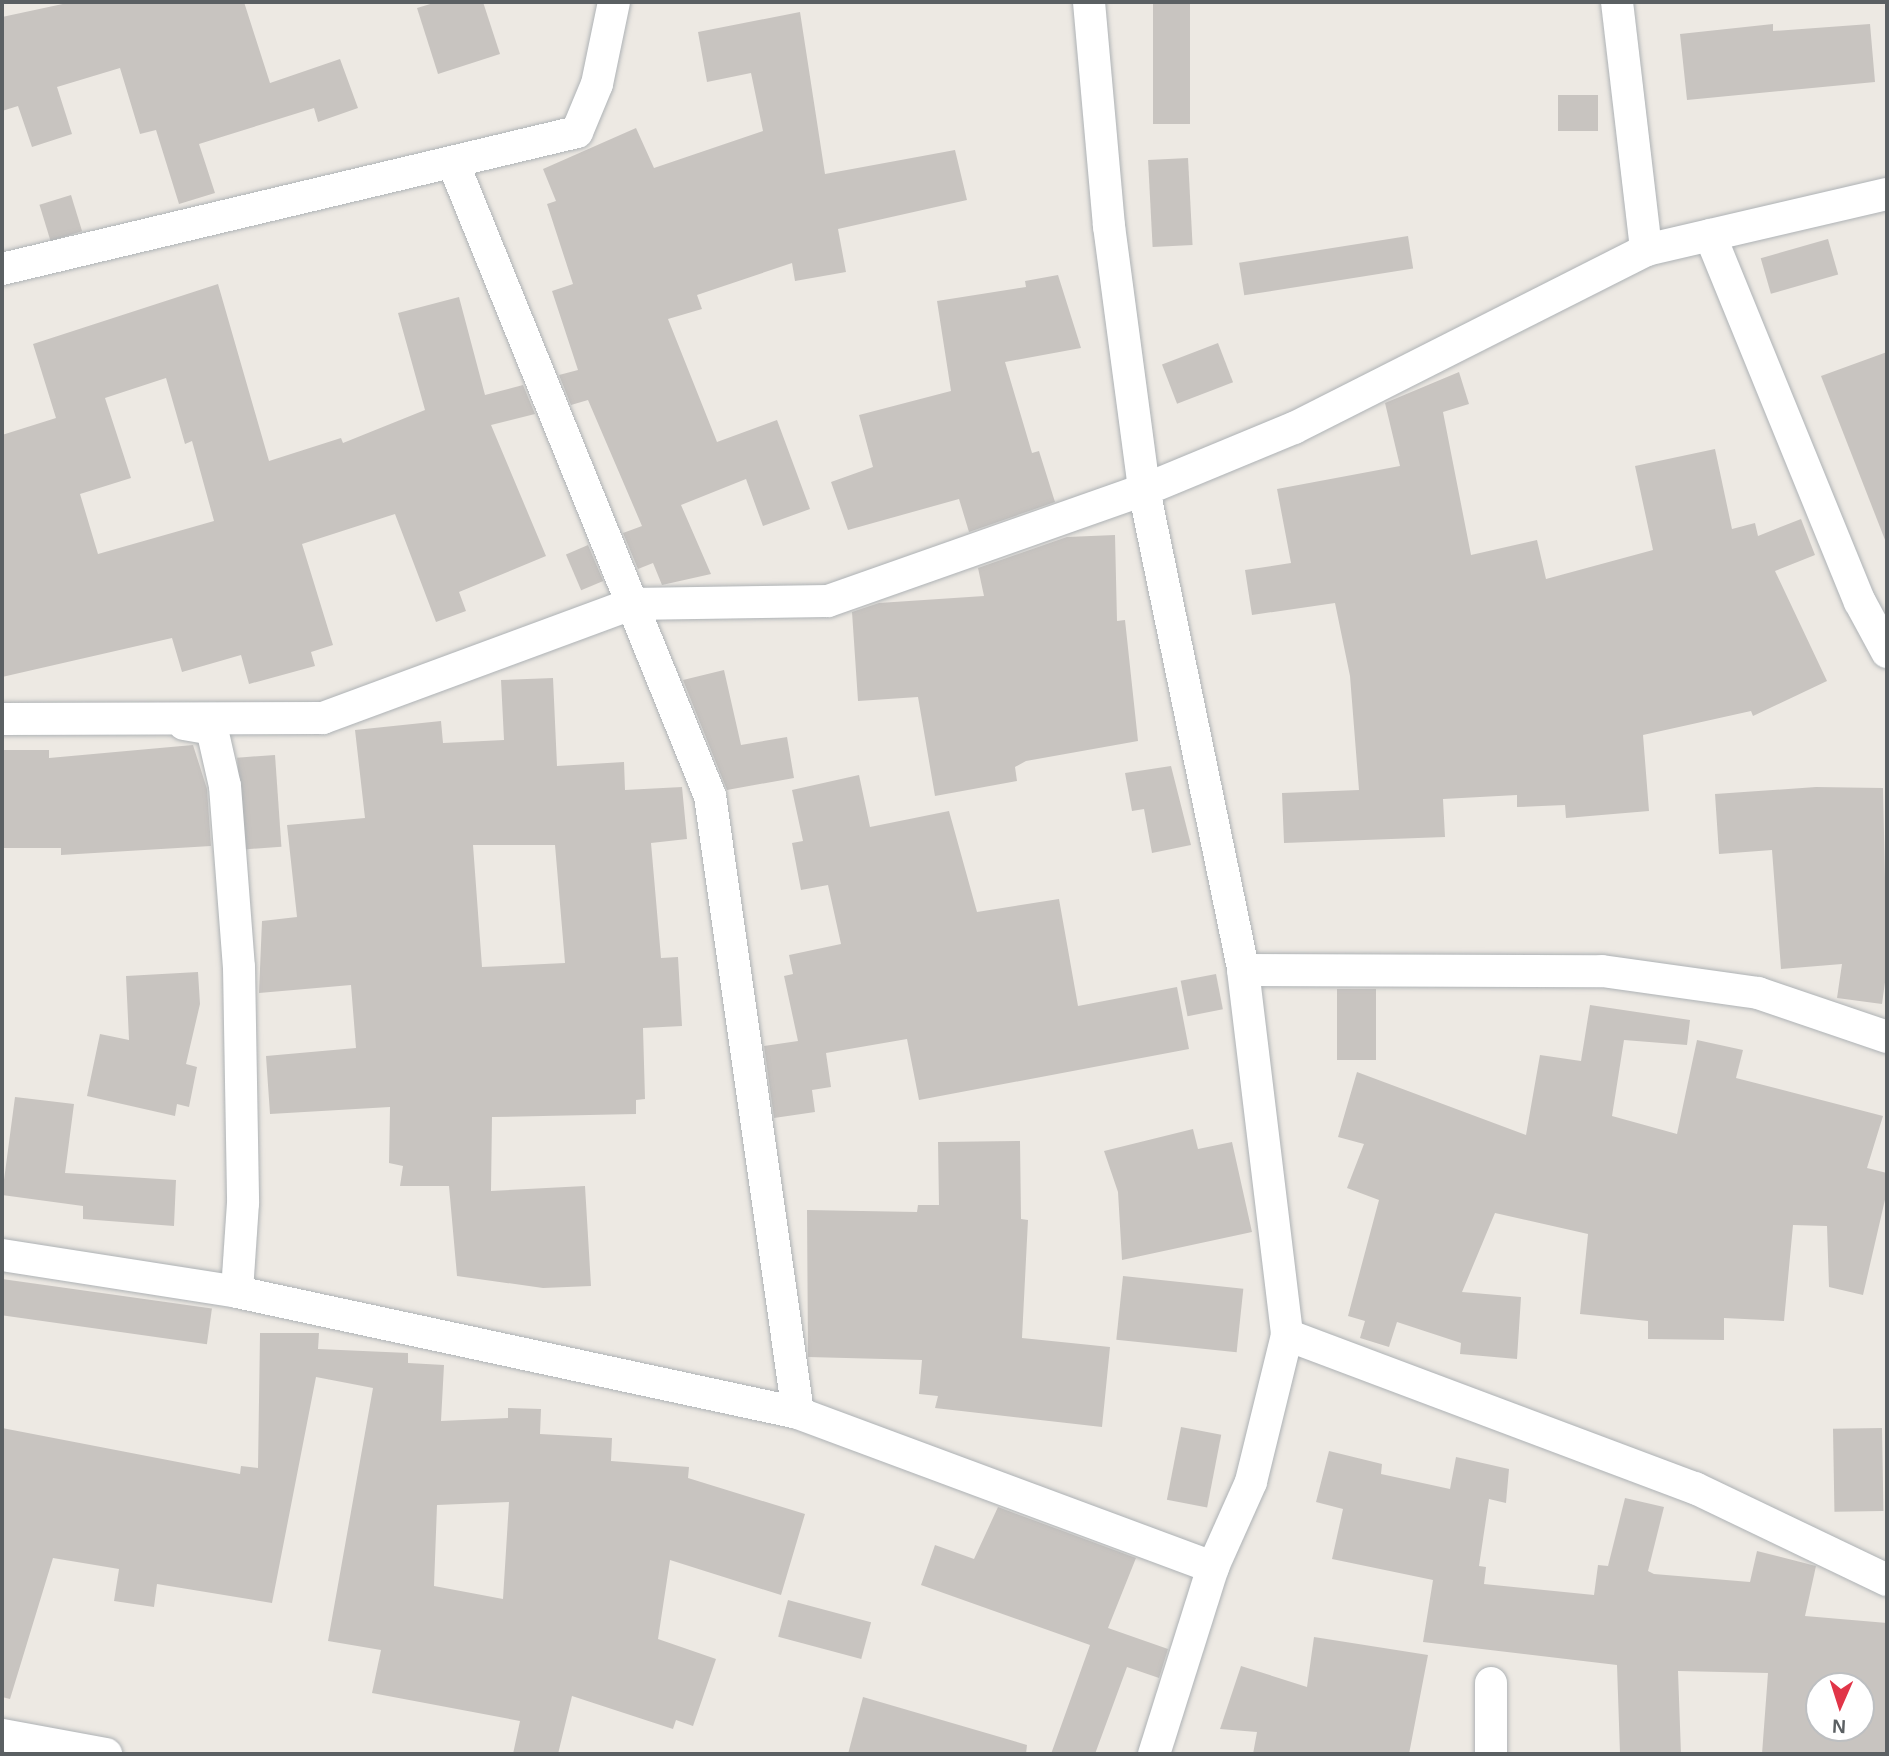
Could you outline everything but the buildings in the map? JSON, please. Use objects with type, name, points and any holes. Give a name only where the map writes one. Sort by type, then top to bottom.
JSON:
[{"type":"street","points":[[2,269],[454,165],[577,132],[597,84],[614,2]]},
{"type":"street","points":[[1089,2],[1109,226],[1144,490],[1243,970],[1287,1335],[1251,1482],[1213,1567],[1154,1754]]},
{"type":"street","points":[[1617,2],[1646,250]]},
{"type":"street","points":[[454,165],[710,796],[798,1413]]},
{"type":"street","points":[[2,719],[323,718],[632,604],[828,601],[1144,490],[1294,428],[1646,250],[1887,194]]},
{"type":"street","points":[[1710,235],[1860,602],[1887,652]]},
{"type":"street","points":[[155,719],[212,729],[225,786],[239,967],[243,1203],[237,1292]]},
{"type":"street","points":[[1243,970],[1602,971],[1758,993],[1887,1037]]},
{"type":"street","points":[[2,1255],[237,1292],[798,1413],[1213,1567]]},
{"type":"street","points":[[1287,1335],[1695,1488],[1887,1580]]},
{"type":"street","points":[[1491,1683],[1492,1754]]},
{"type":"street","points":[[2,1735],[106,1754]]}]
